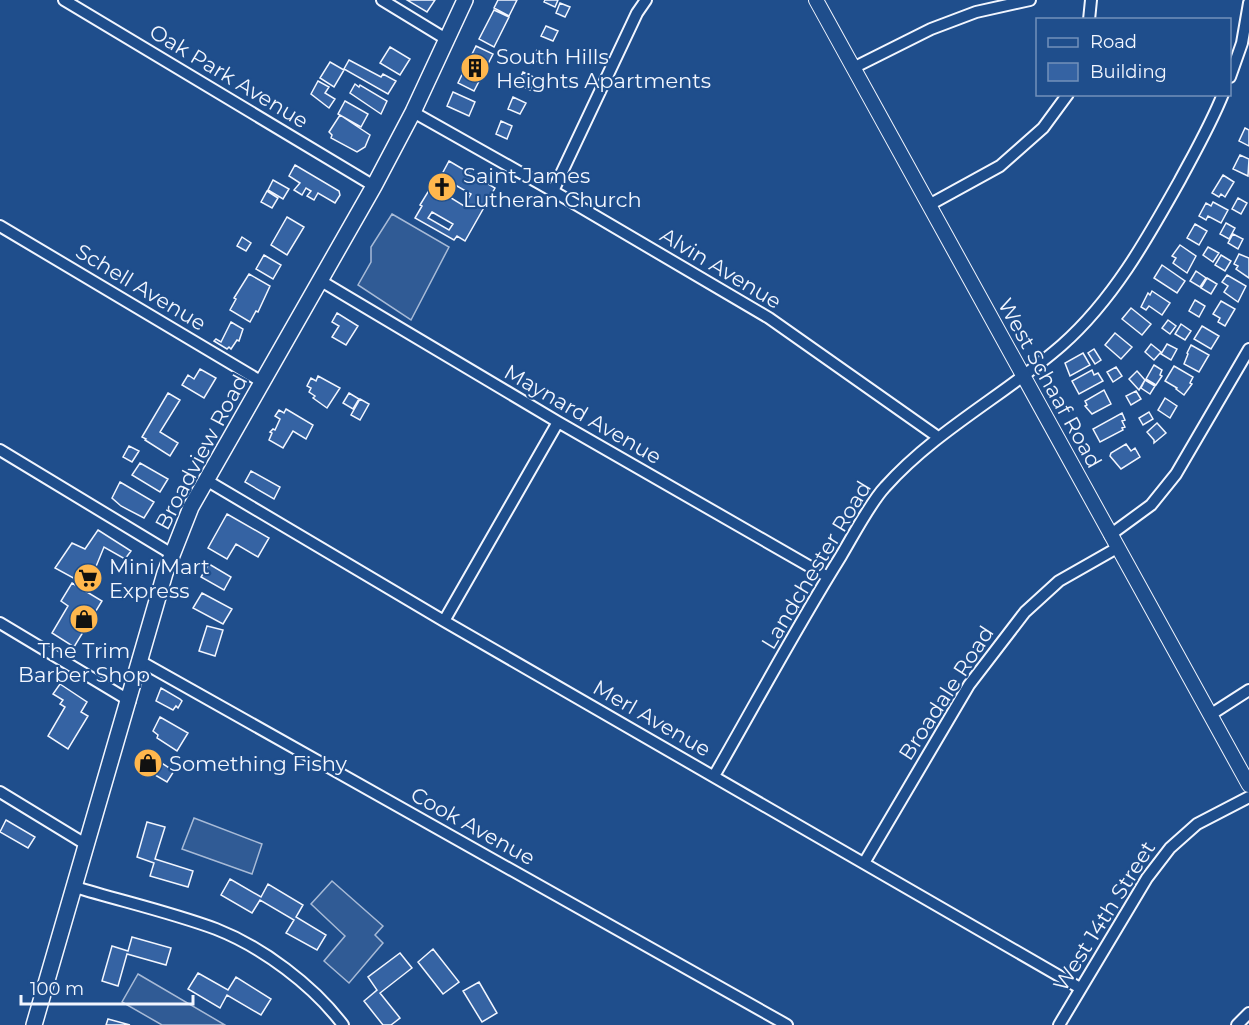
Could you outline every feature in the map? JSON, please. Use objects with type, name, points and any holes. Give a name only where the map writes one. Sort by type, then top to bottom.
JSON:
[{"type":"main road","name":"Broadview Road","points":[[34,1025],[172,554],[191,507],[374,186],[413,112],[465,0]]},
{"type":"street","name":"Oak Park Avenue","points":[[64,0],[374,186]]},
{"type":"street","points":[[382,0],[446,39]]},
{"type":"street","points":[[553,191],[637,13],[646,0]]},
{"type":"street","name":"West Schaaf Road","points":[[816,0],[1249,785]]},
{"type":"street","points":[[853,68],[931,29],[976,12],[1030,0]]},
{"type":"street","points":[[1089,18],[1091,0]]},
{"type":"street","points":[[1231,74],[1242,43],[1249,3]]},
{"type":"street","points":[[929,205],[1000,166],[1043,128],[1067,96]]},
{"type":"street","name":"Landchester Road","points":[[714,776],[828,577],[883,488],[938,437],[1022,376],[1089,319],[1121,279],[1168,201],[1214,118],[1222,96]]},
{"type":"street","name":"Alvin Avenue","points":[[413,112],[769,318],[938,437]]},
{"type":"street","name":"Schell Avenue","points":[[0,226],[262,382]]},
{"type":"street","name":"Maynard Avenue","points":[[321,281],[558,422],[828,577]]},
{"type":"street","points":[[1110,535],[1151,505],[1176,474],[1249,349]]},
{"type":"street","points":[[444,621],[558,422]]},
{"type":"street","points":[[0,450],[172,554]]},
{"type":"street","name":"Merl Avenue","points":[[206,480],[444,621],[1080,988]]},
{"type":"street","name":"Broadale Road","points":[[864,863],[969,685],[1024,612],[1059,581],[1117,548]]},
{"type":"street","points":[[0,623],[130,701]]},
{"type":"street","name":"Cook Avenue","points":[[140,661],[787,1025]]},
{"type":"street","points":[[1210,715],[1249,690]]},
{"type":"street","points":[[0,792],[87,845]]},
{"type":"street","name":"West 14th Street","points":[[1059,1025],[1147,878],[1170,848],[1197,824],[1249,797]]},
{"type":"street","points":[[75,887],[200,924],[237,939],[295,977],[316,994],[343,1025]]},
{"type":"street","points":[[1237,1025],[1249,1013]]},
{"type":"shaded area","points":[[392,214],[449,247],[411,320],[358,285],[371,262],[371,247]]},
{"type":"shaded area","points":[[194,818],[262,844],[252,874],[182,849]]},
{"type":"shaded area","points":[[332,881],[383,926],[375,935],[383,943],[349,983],[324,961],[345,936],[311,904]]},
{"type":"shaded area","points":[[138,974],[225,1025],[162,1025],[122,1002]]},
{"type":"building","points":[[407,0],[435,0],[427,12]]},
{"type":"building","name":"South Hills Heights Apartments","points":[[498,0],[517,0],[509,16],[494,8]]},
{"type":"building","points":[[545,0],[558,0],[555,7],[544,2]]},
{"type":"building","points":[[560,3],[570,7],[565,17],[556,13]]},
{"type":"building","name":"South Hills Heights Apartments","points":[[494,10],[509,17],[494,47],[479,39]]},
{"type":"building","points":[[546,26],[558,31],[553,41],[541,36]]},
{"type":"building","name":"South Hills Heights Apartments","points":[[476,46],[493,54],[474,91],[458,83]]},
{"type":"building","points":[[390,47],[410,59],[400,75],[380,63]]},
{"type":"building","points":[[537,50],[547,56],[543,65],[532,59]]},
{"type":"building","points":[[349,60],[381,77],[383,74],[396,81],[388,94],[344,69]]},
{"type":"building","points":[[330,62],[344,70],[334,87],[320,78]]},
{"type":"building","points":[[523,72],[536,78],[530,90],[518,84]]},
{"type":"building","points":[[318,81],[329,87],[325,93],[335,99],[329,108],[311,94]]},
{"type":"building","points":[[355,84],[387,101],[381,114],[350,93]]},
{"type":"building","name":"South Hills Heights Apartments","points":[[453,92],[475,102],[469,116],[447,106]]},
{"type":"building","points":[[513,97],[526,103],[520,114],[508,109]]},
{"type":"building","points":[[345,101],[368,114],[361,127],[338,114]]},
{"type":"building","points":[[340,115],[370,135],[365,147],[357,152],[331,138],[332,135],[329,132]]},
{"type":"building","points":[[501,121],[512,126],[507,139],[496,134]]},
{"type":"building","points":[[1245,128],[1249,130],[1249,146],[1239,141]]},
{"type":"building","points":[[1240,155],[1249,159],[1248,176],[1233,169]]},
{"type":"building","points":[[449,161],[495,188],[465,241],[457,236],[454,240],[415,218],[431,187],[436,181],[439,183],[443,177],[441,176]],"holes":[[[450,182],[471,194],[464,206],[443,193]],[[432,212],[453,224],[449,230],[428,218]]]},
{"type":"building","points":[[295,165],[339,191],[340,195],[335,203],[318,193],[314,200],[307,196],[311,191],[306,188],[302,195],[294,190],[300,183],[289,176]]},
{"type":"building","points":[[1223,175],[1234,182],[1225,197],[1221,194],[1219,197],[1212,193]]},
{"type":"building","points":[[273,180],[289,189],[283,199],[268,190]]},
{"type":"building","points":[[267,191],[278,198],[272,208],[261,202]]},
{"type":"building","points":[[1238,198],[1247,203],[1241,214],[1232,209]]},
{"type":"building","points":[[1213,202],[1228,210],[1221,223],[1208,216],[1206,220],[1199,216],[1206,203],[1211,206]]},
{"type":"building","points":[[287,217],[304,227],[287,255],[271,245]]},
{"type":"building","points":[[1226,223],[1235,228],[1229,239],[1220,234]]},
{"type":"building","points":[[1195,224],[1207,231],[1199,245],[1187,238]]},
{"type":"building","points":[[1233,234],[1243,239],[1238,249],[1228,243]]},
{"type":"building","points":[[242,237],[251,243],[246,251],[237,246]]},
{"type":"building","points":[[1180,245],[1196,256],[1187,273],[1173,263],[1176,258],[1172,256]]},
{"type":"building","points":[[1208,247],[1219,253],[1213,262],[1203,255]]},
{"type":"building","points":[[1239,254],[1249,258],[1249,278],[1236,269],[1238,266],[1234,264]]},
{"type":"building","points":[[264,255],[281,265],[273,279],[256,269]]},
{"type":"building","points":[[1221,255],[1231,261],[1225,271],[1215,265]]},
{"type":"building","points":[[1162,265],[1185,281],[1177,293],[1154,278]]},
{"type":"building","points":[[1196,271],[1206,278],[1200,287],[1190,281]]},
{"type":"building","points":[[249,274],[270,286],[258,312],[256,311],[250,322],[230,310],[236,299],[234,298]]},
{"type":"building","points":[[1227,275],[1246,286],[1238,302],[1224,292],[1228,286],[1222,282]]},
{"type":"building","points":[[1207,278],[1217,284],[1211,294],[1201,288]]},
{"type":"building","points":[[1152,291],[1170,303],[1162,315],[1149,306],[1146,310],[1141,307],[1148,293],[1150,295]]},
{"type":"building","points":[[1195,300],[1205,306],[1199,317],[1189,311]]},
{"type":"building","points":[[1221,301],[1235,309],[1225,326],[1218,322],[1220,318],[1213,314]]},
{"type":"building","points":[[1131,308],[1151,324],[1142,335],[1122,319]]},
{"type":"building","points":[[337,313],[358,326],[346,345],[332,337],[339,326],[332,322]]},
{"type":"building","points":[[1168,320],[1176,326],[1170,334],[1162,328]]},
{"type":"building","points":[[231,322],[243,329],[239,341],[237,340],[231,349],[229,347],[227,349],[214,341],[216,339],[221,342]]},
{"type":"building","points":[[1181,324],[1191,331],[1185,340],[1175,334]]},
{"type":"building","points":[[1202,326],[1219,336],[1211,349],[1194,339]]},
{"type":"building","points":[[1115,333],[1132,347],[1121,359],[1105,345]]},
{"type":"building","points":[[1151,344],[1161,352],[1154,360],[1145,352]]},
{"type":"building","points":[[1167,344],[1177,349],[1171,360],[1161,354]]},
{"type":"building","points":[[1191,345],[1209,355],[1199,372],[1184,364]]},
{"type":"building","points":[[1094,349],[1101,360],[1095,364],[1088,353]]},
{"type":"building","points":[[1083,353],[1090,365],[1070,376],[1065,363]]},
{"type":"building","points":[[1154,365],[1162,370],[1160,375],[1162,376],[1156,385],[1146,379]]},
{"type":"building","points":[[1174,366],[1193,377],[1190,383],[1192,384],[1184,395],[1165,381]]},
{"type":"building","points":[[1116,367],[1122,376],[1113,382],[1107,372]]},
{"type":"building","points":[[200,369],[216,378],[204,398],[182,385],[188,375],[194,379]]},
{"type":"building","points":[[1092,370],[1094,375],[1098,373],[1103,381],[1079,394],[1072,381]]},
{"type":"building","points":[[1137,371],[1145,380],[1139,390],[1129,379]]},
{"type":"building","points":[[318,376],[340,388],[327,408],[313,398],[315,396],[309,392],[311,388],[307,386],[311,378],[316,381]]},
{"type":"building","points":[[1145,380],[1155,386],[1150,394],[1141,388]]},
{"type":"building","points":[[1104,390],[1111,404],[1092,414],[1085,406],[1087,405],[1085,401]]},
{"type":"building","points":[[1136,391],[1141,399],[1131,405],[1126,396]]},
{"type":"building","points":[[168,393],[180,400],[160,432],[178,443],[170,456],[142,437]]},
{"type":"building","points":[[349,393],[359,399],[353,409],[343,403]]},
{"type":"building","points":[[1165,398],[1177,406],[1170,418],[1158,410]]},
{"type":"building","points":[[360,399],[369,404],[360,420],[351,415]]},
{"type":"building","points":[[286,409],[313,425],[306,439],[293,431],[283,448],[269,440],[272,433],[270,432],[275,430],[280,419],[275,416],[279,410],[284,413]]},
{"type":"building","points":[[1149,412],[1153,419],[1143,425],[1139,418]]},
{"type":"building","points":[[1122,413],[1125,420],[1122,421],[1125,427],[1122,428],[1123,430],[1100,442],[1093,429]]},
{"type":"building","points":[[1157,423],[1166,433],[1154,443],[1147,432]]},
{"type":"building","points":[[1126,444],[1131,451],[1135,448],[1140,457],[1121,469],[1110,456]]},
{"type":"building","points":[[129,446],[139,451],[132,462],[123,457]]},
{"type":"building","points":[[140,463],[168,479],[160,492],[132,475]]},
{"type":"building","points":[[251,471],[280,487],[274,499],[245,482]]},
{"type":"building","points":[[120,482],[154,502],[144,518],[121,506],[112,498]]},
{"type":"building","points":[[227,514],[269,538],[258,557],[236,544],[227,559],[208,548]]},
{"type":"building","points":[[98,530],[131,551],[125,559],[104,547],[88,586],[55,568],[72,543],[85,549]]},
{"type":"building","points":[[209,564],[231,577],[224,590],[201,577]]},
{"type":"building","points":[[72,583],[102,601],[74,647],[52,633],[68,606],[61,601]]},
{"type":"building","points":[[202,593],[232,609],[223,624],[193,608]]},
{"type":"building","points":[[207,626],[223,630],[215,656],[199,651]]},
{"type":"building","points":[[60,684],[87,702],[81,712],[88,716],[68,749],[48,736],[65,707],[60,704],[63,700],[53,694]]},
{"type":"building","points":[[161,688],[182,701],[178,708],[176,706],[173,710],[156,701]]},
{"type":"building","points":[[160,717],[188,733],[177,751],[157,738],[158,735],[153,731]]},
{"type":"building","points":[[146,753],[174,771],[167,782],[138,765]]},
{"type":"building","points":[[6,820],[35,837],[28,848],[0,832]]},
{"type":"building","points":[[147,822],[165,827],[155,859],[193,871],[188,887],[150,876],[154,863],[137,857]]},
{"type":"building","points":[[230,879],[261,897],[268,884],[303,905],[296,917],[326,935],[317,950],[286,933],[294,920],[260,900],[252,913],[221,895]]},
{"type":"building","points":[[132,937],[171,948],[166,965],[127,954],[118,986],[102,981],[112,946],[128,951]]},
{"type":"building","points":[[433,949],[459,982],[443,994],[418,962]]},
{"type":"building","points":[[400,953],[412,968],[380,993],[400,1018],[391,1025],[383,1025],[364,1001],[377,990],[368,977]]},
{"type":"building","points":[[198,973],[228,990],[236,977],[271,999],[261,1015],[227,995],[220,1008],[188,989]]},
{"type":"building","points":[[479,982],[497,1013],[482,1022],[463,991]]},
{"type":"building","points":[[108,1019],[130,1025],[106,1025]]},
{"type":"place","name":"South Hills Heights Apartments","points":[[475,68]]},
{"type":"place","name":"Saint James Lutheran Church","points":[[442,187]]},
{"type":"place","name":"Mini Mart Express","points":[[88,578]]},
{"type":"place","name":"The Trim Barber Shop","points":[[84,619]]},
{"type":"place","name":"Something Fishy","points":[[148,763]]}]
